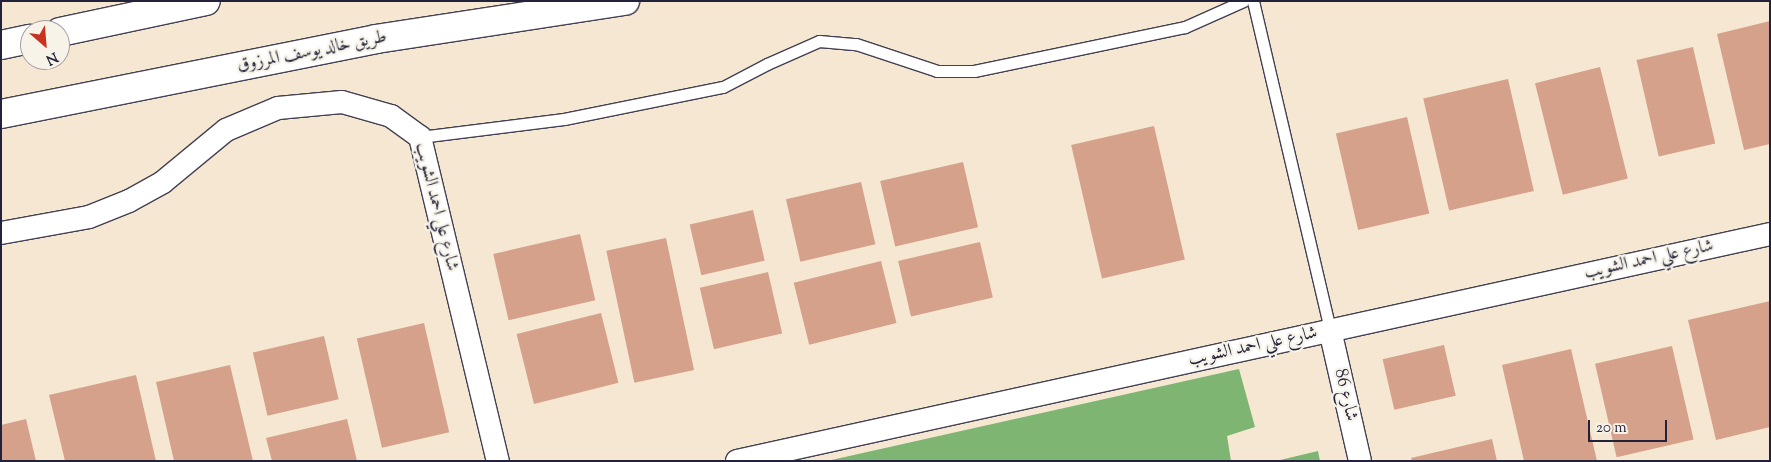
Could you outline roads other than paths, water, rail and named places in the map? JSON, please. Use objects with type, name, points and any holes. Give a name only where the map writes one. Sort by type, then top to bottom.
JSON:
[{"type":"main road","points":[[70,30],[206,1]]},
{"type":"main road","name":"طريق خالد يوسف المرزوق","points":[[7,113],[376,39],[625,1]]},
{"type":"main road","points":[[1,45],[20,41]]},
{"type":"street","name":"شارع علي احمد الشويب","points":[[1,233],[88,216],[129,201],[163,182],[226,130],[278,108],[342,102],[391,116],[420,137],[498,461]]},
{"type":"street","name":"شارع علي احمد الشويب","points":[[737,461],[1770,234]]},
{"type":"street","name":"شارع 86","points":[[1330,330],[1360,461]]},
{"type":"lane","points":[[420,137],[564,119],[722,87],[819,40],[856,44],[937,72],[974,70],[1185,27],[1243,1]]},
{"type":"lane","points":[[1253,1],[1330,330]]}]
